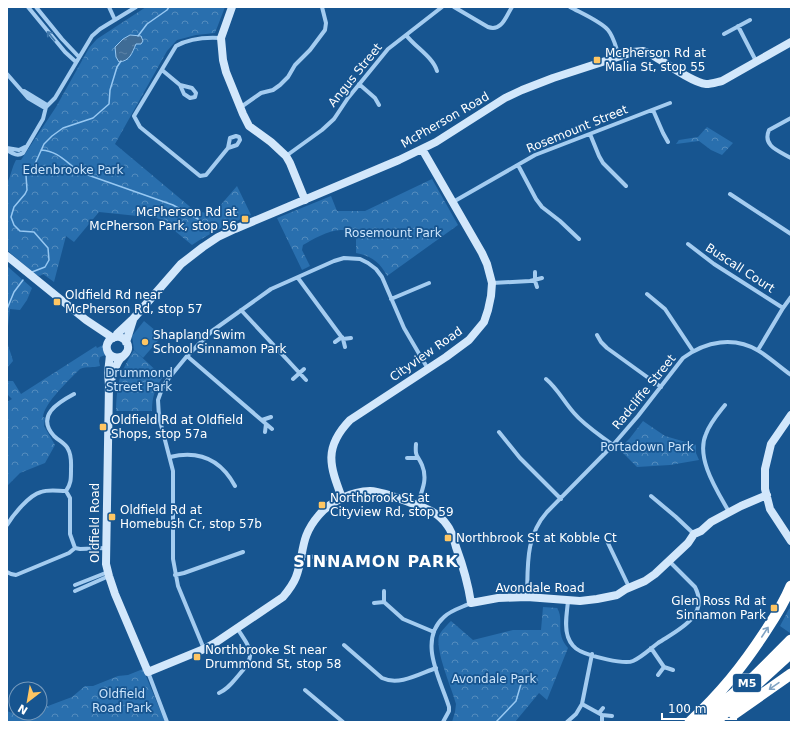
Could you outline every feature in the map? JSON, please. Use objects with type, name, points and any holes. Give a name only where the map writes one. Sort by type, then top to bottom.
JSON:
[{"type":"highway","points":[[690,722],[738,672],[782,605],[791,586]]},
{"type":"highway","name":"M5","points":[[700,722],[755,676],[791,640]]},
{"type":"highway","name":"M5","points":[[715,722],[791,653]]},
{"type":"highway","points":[[724,722],[748,703],[791,674]]},
{"type":"street","points":[[28,7],[65,52],[76,62]]},
{"type":"street","points":[[36,7],[79,57]]},
{"type":"street","points":[[109,7],[115,20]]},
{"type":"street","points":[[7,149],[14,154],[20,155],[43,119],[46,107],[55,98],[79,57],[96,32],[136,7]]},
{"type":"street","points":[[232,7],[221,38],[223,60],[226,72],[243,114],[250,126],[286,156],[306,200]]},
{"type":"street","points":[[241,107],[261,93],[273,90],[280,85],[288,77],[295,65],[314,45],[325,30],[326,23],[322,7]]},
{"type":"street","name":"Angus Street","points":[[286,156],[322,130],[334,118],[359,84],[388,49],[442,7]]},
{"type":"street","points":[[454,7],[489,28],[494,29],[500,26],[512,7]]},
{"type":"street","points":[[570,7],[608,30],[612,36],[619,57]]},
{"type":"street","points":[[724,34],[750,20]]},
{"type":"street","points":[[738,26],[756,61]]},
{"type":"street","points":[[406,35],[431,60],[438,71]]},
{"type":"street","points":[[221,38],[199,38],[180,44],[172,52],[134,116],[140,127],[200,176],[206,175],[228,148]]},
{"type":"street","name":"McPherson Road","points":[[112,339],[133,319],[181,264],[218,237],[422,149],[436,142],[506,98],[522,90],[553,78],[633,52],[643,51],[651,54],[697,81],[706,84],[714,84],[791,42]]},
{"type":"street","points":[[162,70],[180,85]]},
{"type":"street","points":[[7,74],[29,99],[46,107]]},
{"type":"street","points":[[359,84],[375,98],[380,105]]},
{"type":"street","name":"Rosemount Street","points":[[453,202],[535,155],[670,103]]},
{"type":"street","points":[[653,110],[668,142]]},
{"type":"street","points":[[791,118],[769,130],[767,138],[767,141],[771,147],[791,158]]},
{"type":"street","points":[[590,134],[599,156],[626,186]]},
{"type":"street","name":"Cityview Road","points":[[342,498],[331,465],[332,451],[335,440],[341,429],[350,420],[469,340],[484,322],[492,296],[490,274],[482,254],[422,149]]},
{"type":"street","points":[[518,165],[536,199],[542,207],[579,239]]},
{"type":"street","points":[[730,194],[791,234]]},
{"type":"street","name":"Buscall Court","points":[[688,244],[714,264],[783,308]]},
{"type":"street","points":[[7,256],[86,320],[112,339],[122,338],[126,342]]},
{"type":"street","points":[[204,649],[178,586],[175,575],[173,559],[174,481],[170,456],[158,417],[158,400],[163,386],[187,356],[212,331],[271,289],[344,258],[360,259],[376,269],[382,277],[404,328],[428,369]]},
{"type":"street","points":[[535,272],[537,287]]},
{"type":"street","points":[[298,278],[342,338],[345,347]]},
{"type":"street","points":[[492,283],[535,281],[542,278]]},
{"type":"street","points":[[391,299],[429,283]]},
{"type":"street","points":[[647,294],[665,309],[693,350]]},
{"type":"street","points":[[758,350],[791,297]]},
{"type":"street","points":[[241,310],[306,380]]},
{"type":"street","points":[[112,339],[107,349],[110,355],[116,358],[123,356],[127,351],[126,342],[133,319]]},
{"type":"street","points":[[597,335],[601,342],[608,348],[661,387]]},
{"type":"street","points":[[335,342],[342,338],[351,338]]},
{"type":"street","name":"Radcliffe Street","points":[[527,597],[529,548],[532,537],[540,520],[613,445],[683,358],[693,350],[714,343],[727,341],[740,343],[758,350],[791,375]]},
{"type":"street","name":"Oldfield Road","points":[[110,355],[108,373],[106,548],[108,574],[168,722]]},
{"type":"street","name":"Oldfield Road","points":[[109,385],[117,365],[123,356]]},
{"type":"street","points":[[187,356],[272,429]]},
{"type":"street","points":[[293,379],[304,369]]},
{"type":"street","points":[[546,379],[554,385],[572,412],[581,421],[613,445]]},
{"type":"street","points":[[66,491],[71,484],[71,456],[64,443],[55,437],[50,430],[48,419],[53,407],[58,402],[74,394]]},
{"type":"street","points":[[725,405],[705,435],[703,456],[707,469],[729,512]]},
{"type":"street","points":[[791,415],[787,425],[771,444],[765,469],[765,481],[772,513],[791,541]]},
{"type":"street","points":[[262,420],[271,417]]},
{"type":"street","points":[[265,432],[266,424]]},
{"type":"street","points":[[500,432],[520,458],[561,499]]},
{"type":"street","points":[[416,444],[417,458],[422,466],[425,479],[417,505]]},
{"type":"street","points":[[170,456],[181,454],[199,455],[211,460],[222,468],[235,486]]},
{"type":"street","points":[[407,458],[417,458]]},
{"type":"street","points":[[7,525],[12,517],[34,495],[49,490],[66,491]]},
{"type":"street","points":[[66,491],[70,498],[70,534],[75,548]]},
{"type":"street","points":[[148,672],[204,649],[283,597],[290,589],[296,578],[306,534],[312,523],[328,506],[342,498],[360,493],[370,491],[387,494],[436,514],[449,527],[468,584],[471,603]]},
{"type":"street","points":[[651,496],[694,534]]},
{"type":"street","points":[[768,497],[783,523],[791,530]]},
{"type":"street","name":"Avondale Road","points":[[434,632],[443,617],[471,603],[498,598],[527,597],[568,601],[597,600],[621,593],[629,587],[645,581],[688,543],[694,534],[701,531],[711,522],[729,512],[768,497]]},
{"type":"street","points":[[607,541],[629,587]]},
{"type":"street","points":[[7,572],[16,575],[75,548],[106,548]]},
{"type":"street","points":[[175,575],[243,552]]},
{"type":"street","points":[[301,555],[328,560]]},
{"type":"street","points":[[568,601],[566,629],[568,639],[579,651],[620,662],[633,661],[692,619],[696,614],[699,604],[699,596],[695,587],[669,561]]},
{"type":"street","points":[[75,585],[108,574]]},
{"type":"street","points":[[74,590],[108,574]]},
{"type":"street","points":[[384,591],[384,602]]},
{"type":"street","points":[[374,603],[384,602],[403,619],[434,632],[432,650],[436,668],[449,707],[449,711],[443,722]]},
{"type":"street","points":[[220,692],[225,690],[230,685],[250,662],[251,654],[249,647],[237,628]]},
{"type":"street","points":[[344,645],[382,678],[388,681],[398,681],[436,668]]},
{"type":"street","points":[[651,648],[664,666],[674,670]]},
{"type":"street","points":[[567,722],[576,714],[582,704],[592,654]]},
{"type":"street","points":[[658,675],[664,666]]},
{"type":"street","points":[[305,690],[342,722]]},
{"type":"street","points":[[582,704],[601,714],[612,716]]},
{"type":"street","points":[[602,722],[601,714],[603,708]]},
{"type":"green space","name":"Edenbrooke Park","points":[[146,7],[225,7],[215,33],[196,35],[177,40],[167,51],[115,144],[195,211],[213,214],[237,186],[251,215],[220,228],[192,245],[157,218],[99,212],[74,242],[66,236],[54,282],[43,274],[40,276],[36,275],[7,250],[7,183],[16,160],[21,160],[56,107],[89,48],[97,39]]},
{"type":"green space","points":[[707,127],[733,143],[722,155],[711,150],[699,141],[676,144],[679,140],[698,137]]},
{"type":"green space","name":"Rosemount Park","points":[[432,179],[458,225],[387,276],[378,263],[374,260],[356,253],[356,239],[349,232],[344,230],[332,231],[303,245],[302,250],[310,266],[302,270],[277,218],[331,196],[337,211],[365,211]]},
{"type":"green space","points":[[7,266],[32,288],[27,300],[20,310],[10,309],[7,335]]},
{"type":"green space","name":"Shapland Swim School Sinnamon Park","points":[[144,321],[162,336],[143,358],[134,350],[132,336]]},
{"type":"green space","points":[[7,340],[13,361],[7,368]]},
{"type":"green space","points":[[105,344],[108,354],[100,357],[100,366],[80,369],[58,392],[44,411],[44,426],[55,445],[45,463],[20,473],[7,486],[7,402],[12,399],[8,395],[7,381],[13,381],[21,394],[96,346],[97,348]]},
{"type":"green space","name":"Drummond Street Park","points":[[134,350],[163,377],[154,393],[152,411],[116,411],[118,386],[122,372]]},
{"type":"green space","name":"Portadown Park","points":[[643,421],[665,436],[696,445],[696,453],[699,460],[670,465],[637,467],[619,449]]},
{"type":"green space","name":"Avondale Park","points":[[543,607],[557,608],[560,617],[560,631],[568,648],[547,700],[539,693],[515,722],[452,722],[456,704],[444,670],[438,643],[439,636],[443,630],[451,621],[473,640],[513,630],[541,630]]},
{"type":"green space","points":[[791,608],[791,632],[790,633],[780,626]]},
{"type":"green space","name":"Oldfield Road Park","points":[[143,669],[165,722],[7,722],[7,711],[8,721],[48,721],[48,706],[72,697],[85,686],[93,686],[118,676],[128,675]]},
{"type":"water","points":[[130,35],[141,36],[143,41],[141,44],[136,44],[132,53],[126,60],[119,62],[116,57],[115,47],[123,39]]},
{"type":"waterway","points":[[138,36],[147,24],[169,7]]},
{"type":"waterway","points":[[32,272],[45,267],[49,260],[48,248],[34,232],[20,231],[14,225],[11,217],[14,207],[27,190],[27,172],[34,166],[44,144],[52,136],[63,128],[93,118],[109,104],[110,90],[117,67],[121,61]]},
{"type":"waterway","points":[[41,150],[55,153],[85,174],[173,205],[198,219],[209,229]]},
{"type":"waterway","points":[[7,309],[14,292],[23,280]]},
{"type":"waterway","points":[[496,722],[516,701],[521,684],[525,681]]},
{"type":"place","name":"McPherson Rd at Malia St, stop 55","points":[[597,60]]},
{"type":"place","name":"McPherson Rd at McPherson Park, stop 56","points":[[245,219]]},
{"type":"place","name":"Oldfield Rd near McPherson Rd, stop 57","points":[[57,302]]},
{"type":"place","name":"Shapland Swim School Sinnamon Park","points":[[145,342]]},
{"type":"place","name":"Oldfield Rd at Oldfield Shops, stop 57a","points":[[103,427]]},
{"type":"place","name":"Northbrook St at Cityview Rd, stop 59","points":[[322,505]]},
{"type":"place","name":"Oldfield Rd at Homebush Cr, stop 57b","points":[[112,517]]},
{"type":"place","name":"Northbrook St at Kobble Ct","points":[[448,538]]},
{"type":"place","name":"Glen Ross Rd at Sinnamon Park","points":[[774,608]]},
{"type":"place","name":"Northbrooke St near Drummond St, stop 58","points":[[197,657]]},
{"type":"district","name":"SINNAMON PARK","points":[[376,561]]}]
